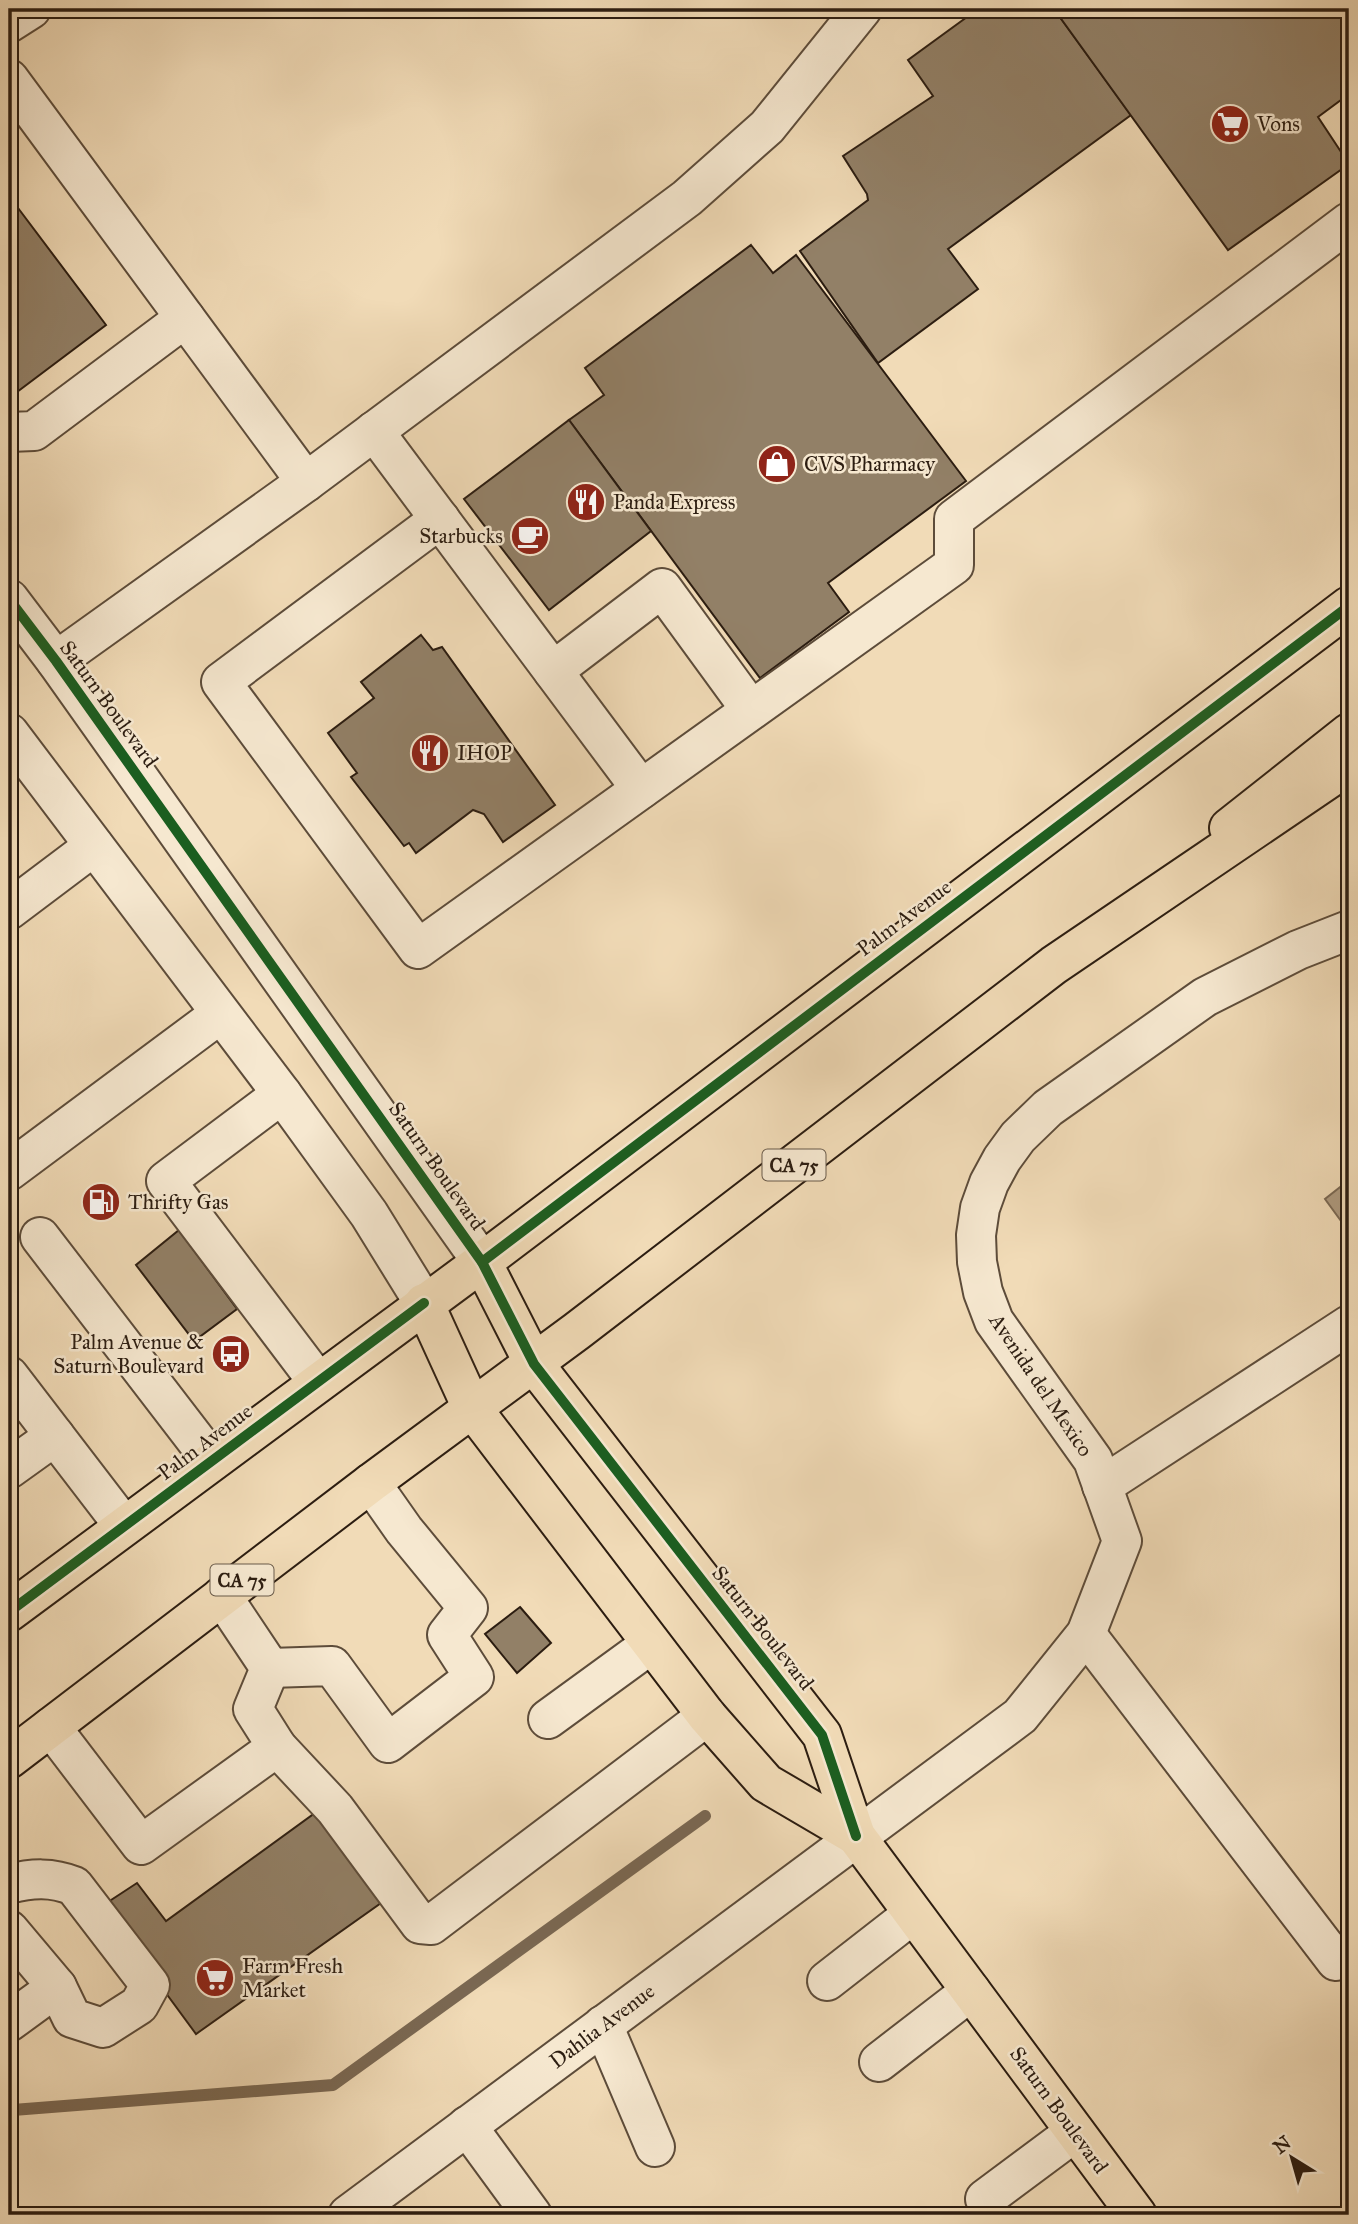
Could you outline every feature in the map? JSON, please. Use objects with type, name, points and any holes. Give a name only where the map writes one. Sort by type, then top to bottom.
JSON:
[{"type":"main road","name":"Palm Avenue","points":[[10,1609],[482,1262],[1349,606]]},
{"type":"main road","points":[[1054,965],[1349,733]]},
{"type":"main road","points":[[1054,965],[1349,765]]},
{"type":"main road","name":"CA 75","points":[[9,1759],[371,1483],[534,1363],[1054,965]]},
{"type":"main road","name":"Saturn Boulevard","points":[[482,1262],[534,1363],[822,1735],[856,1836],[1137,2215]]},
{"type":"main road","name":"Saturn Boulevard","points":[[424,1303],[472,1408],[707,1716],[766,1783],[856,1836]]},
{"type":"street","points":[[9,23],[31,9]]},
{"type":"street","points":[[56,661],[306,482],[706,182],[767,127],[862,9]]},
{"type":"street","points":[[9,79],[20,119],[186,318],[306,482]]},
{"type":"street","points":[[440,519],[221,682],[418,949],[954,565],[954,519],[1349,222]]},
{"type":"street","points":[[9,432],[34,430],[186,318]]},
{"type":"street","points":[[374,431],[641,789]]},
{"type":"street","points":[[553,671],[662,588],[751,710]]},
{"type":"street","name":"Saturn Boulevard","points":[[9,599],[56,661],[482,1262]]},
{"type":"street","name":"Saturn Boulevard","points":[[9,733],[282,1094],[369,1214],[424,1303]]},
{"type":"street","points":[[9,910],[94,846]]},
{"type":"street","name":"Avenida del Mexico","points":[[856,1836],[1020,1716],[1086,1634],[1122,1541],[1093,1460],[995,1321],[983,1292],[977,1262],[976,1235],[980,1208],[1002,1159],[1018,1137],[1048,1108],[1205,997],[1298,950],[1349,930]]},
{"type":"street","points":[[9,1171],[220,1014]]},
{"type":"street","points":[[282,1094],[166,1181],[318,1382]]},
{"type":"street","points":[[40,1237],[212,1461]]},
{"type":"street","points":[[1102,1486],[1349,1325]]},
{"type":"street","points":[[9,1376],[124,1526]]},
{"type":"street","points":[[9,1469],[55,1436]]},
{"type":"street","points":[[270,1668],[332,1666],[388,1742],[474,1677],[447,1635],[468,1608],[404,1530],[371,1483]]},
{"type":"street","points":[[222,1596],[270,1668]]},
{"type":"street","points":[[1086,1634],[1336,1961],[1349,1951]]},
{"type":"street","points":[[548,1719],[651,1644]]},
{"type":"street","points":[[270,1668],[253,1709],[277,1746],[335,1809],[420,1924],[431,1925],[707,1716]]},
{"type":"street","points":[[51,1727],[141,1844],[277,1746]]},
{"type":"street","name":"Dahlia Avenue","points":[[348,2215],[856,1836]]},
{"type":"street","points":[[9,1884],[30,1878],[59,1880],[74,1886],[150,1985],[139,2005],[103,2028],[72,2018],[57,1987],[9,1930]]},
{"type":"street","points":[[827,1981],[913,1914]]},
{"type":"street","points":[[9,2022],[57,1987]]},
{"type":"street","points":[[879,2062],[971,1991]]},
{"type":"street","points":[[603,2025],[655,2147]]},
{"type":"street","points":[[467,2126],[532,2215]]},
{"type":"street","points":[[985,2199],[1075,2132]]},
{"type":"shaded area","points":[[1349,1180],[1349,1232],[1325,1199]]},
{"type":"building","points":[[978,9],[1054,9],[1131,115],[948,249],[978,289],[878,363],[800,251],[868,200],[843,156],[933,96],[908,60]]},
{"type":"building","name":"Vons","points":[[1054,9],[1349,9],[1349,94],[1318,117],[1349,164],[1228,250]]},
{"type":"building","points":[[9,196],[106,325],[9,398]]},
{"type":"building","name":"CVS Pharmacy","points":[[751,245],[773,273],[796,255],[966,481],[828,583],[849,612],[760,678],[569,420],[604,395],[585,368]]},
{"type":"building","points":[[569,420],[651,531],[549,610],[464,499]]},
{"type":"building","name":"IHOP","points":[[421,635],[433,650],[442,647],[555,805],[503,842],[484,814],[473,810],[416,853],[409,843],[404,846],[351,777],[357,773],[328,733],[374,698],[361,682]]},
{"type":"building","points":[[179,1230],[237,1309],[194,1341],[136,1265]]},
{"type":"building","points":[[520,1607],[551,1643],[517,1673],[485,1634]]},
{"type":"building","name":"Farm Fresh Market","points":[[315,1813],[381,1903],[196,2034],[102,1906],[137,1883],[166,1921]]},
{"type":"waterway","points":[[9,2112],[333,2085],[705,1816]]},
{"type":"cycle path","points":[[9,599],[56,661],[482,1262],[534,1364],[822,1735],[856,1836]]},
{"type":"cycle path","points":[[482,1262],[1349,606]]},
{"type":"cycle path","points":[[9,1612],[424,1303]]},
{"type":"place","name":"Vons","points":[[1230,124]]},
{"type":"place","name":"CVS Pharmacy","points":[[777,464]]},
{"type":"place","name":"Panda Express","points":[[586,502]]},
{"type":"place","name":"Starbucks","points":[[530,536]]},
{"type":"place","name":"IHOP","points":[[430,753]]},
{"type":"place","name":"Thrifty Gas","points":[[101,1202]]},
{"type":"place","name":"Palm Avenue & Saturn Boulevard","points":[[231,1354]]},
{"type":"place","name":"Farm Fresh Market","points":[[215,1978]]}]
